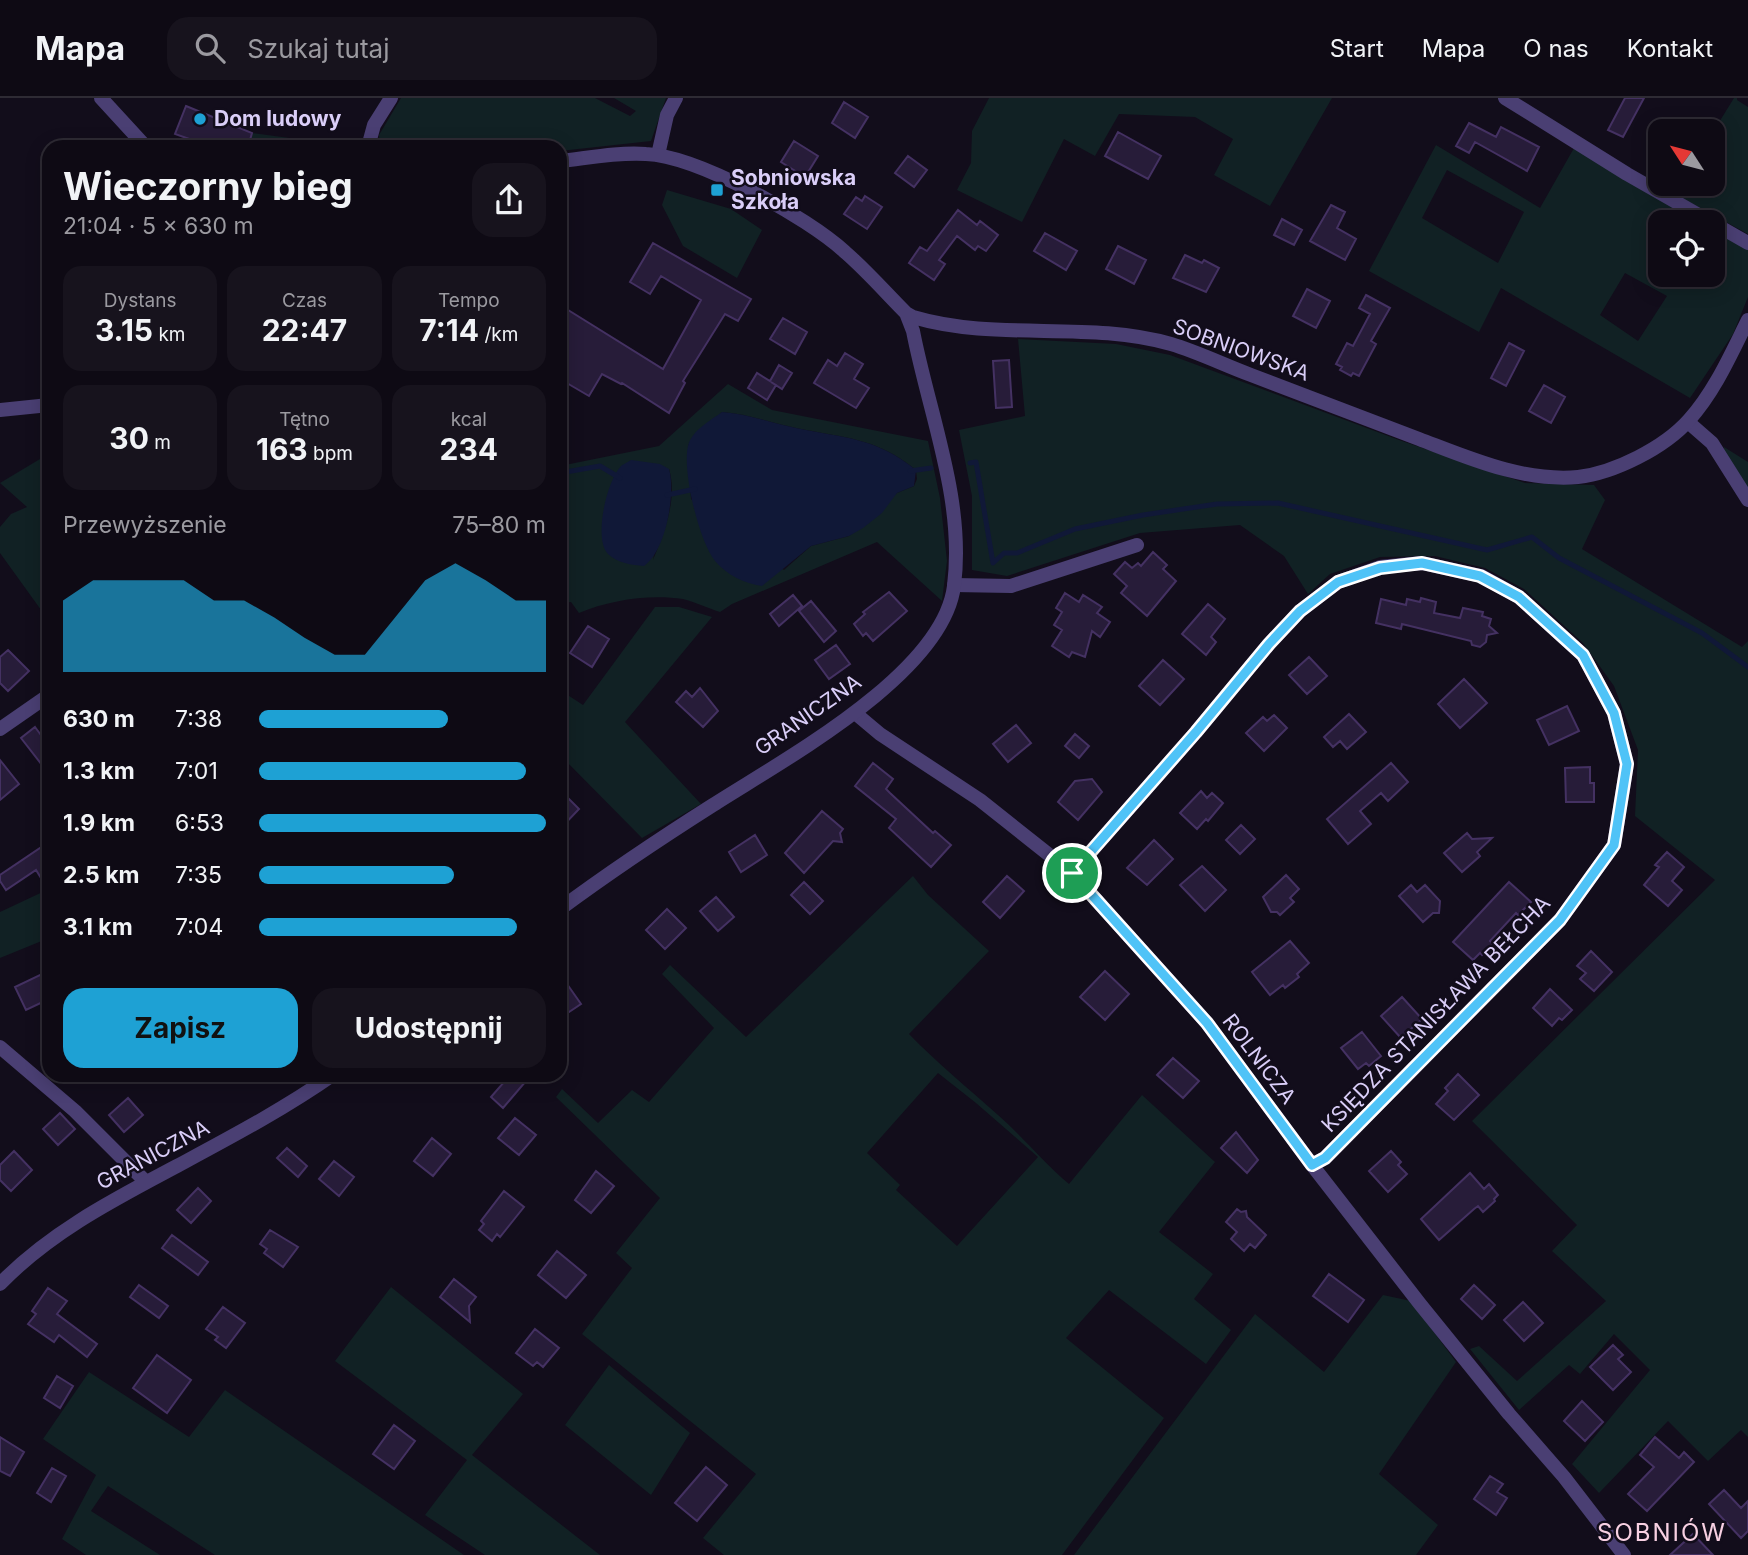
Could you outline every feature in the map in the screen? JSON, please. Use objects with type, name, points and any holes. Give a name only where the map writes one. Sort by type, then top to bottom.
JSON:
[{"type":"street","points":[[101,98],[140,140]]},
{"type":"street","points":[[370,140],[374,125],[391,98]]},
{"type":"street","points":[[658,155],[667,115],[676,98]]},
{"type":"street","points":[[1505,98],[1689,210]]},
{"type":"street","points":[[567,160],[628,154],[658,155],[708,170],[768,201],[845,251],[906,313]]},
{"type":"street","points":[[1725,230],[1748,243]]},
{"type":"street","name":"SOBNIOWSKA","points":[[906,313],[922,319],[992,330],[1118,335],[1171,344],[1456,453],[1514,473],[1545,477],[1577,477],[1610,471],[1645,454],[1688,422],[1712,389],[1748,320]]},
{"type":"street","name":"GRANICZNA","points":[[567,904],[616,868],[855,713],[928,642],[947,611],[954,585],[956,543],[945,464],[913,331],[906,313]]},
{"type":"street","points":[[0,410],[42,406]]},
{"type":"street","points":[[1688,422],[1712,443],[1748,500]]},
{"type":"street","points":[[954,585],[1012,586],[1137,545]]},
{"type":"street","name":"KSIĘDZA STANISŁAWA BEŁCHA","points":[[1072,873],[1269,644],[1300,611],[1338,582],[1380,568],[1422,563],[1480,576],[1519,597],[1583,655],[1614,713],[1627,764],[1614,845],[1560,920],[1334,1149],[1312,1165]]},
{"type":"street","points":[[0,729],[42,700]]},
{"type":"street","name":"ROLNICZA","points":[[855,713],[880,734],[980,800],[1072,873],[1207,1023],[1312,1165],[1420,1304],[1564,1477],[1624,1555]]},
{"type":"street","points":[[0,1047],[75,1111],[146,1182]]},
{"type":"street","name":"GRANICZNA","points":[[0,1284],[38,1250],[100,1207],[295,1102],[323,1082]]},
{"type":"shaded area","points":[[401,98],[595,98],[630,116],[636,111],[614,98],[666,98],[651,141],[567,150],[567,140],[379,140],[379,135]]},
{"type":"shaded area","points":[[989,98],[1332,98],[1270,206],[1214,175],[1233,139],[1195,117],[1119,114],[1095,156],[1064,139],[1022,222],[957,190],[971,163],[972,131]]},
{"type":"shaded area","points":[[1734,98],[1748,107],[1748,234],[1725,222],[1725,210],[1704,210],[1678,196],[1726,196],[1726,119],[1721,119]]},
{"type":"shaded area","points":[[252,133],[304,140],[250,140]]},
{"type":"shaded area","points":[[1436,145],[1540,208],[1574,148],[1648,191],[1648,196],[1656,196],[1680,210],[1648,210],[1648,286],[1625,273],[1600,315],[1638,341],[1667,296],[1651,287],[1725,287],[1725,236],[1748,248],[1748,297],[1733,334],[1690,398],[1501,288],[1479,332],[1369,271]],"holes":[[[1447,170],[1524,212],[1498,263],[1422,218]]]},
{"type":"shaded area","points":[[667,190],[731,209],[762,230],[737,278],[683,246],[662,205]]},
{"type":"shaded area","points":[[1018,339],[1116,344],[1170,355],[1399,440],[1525,483],[1594,485],[1605,500],[1582,549],[1742,647],[1748,641],[1748,1437],[1741,1430],[1708,1461],[1668,1421],[1599,1493],[1572,1464],[1650,1370],[1614,1334],[1580,1374],[1569,1365],[1519,1410],[1470,1349],[1479,1346],[1517,1381],[1606,1301],[1552,1251],[1577,1225],[1472,1121],[1715,880],[1635,816],[1638,750],[1614,686],[1583,643],[1524,589],[1485,568],[1435,556],[1380,557],[1330,574],[1308,594],[1284,556],[1240,525],[1140,533],[1007,576],[972,570],[972,496],[959,430],[1025,416]]},
{"type":"shaded area","points":[[728,384],[772,410],[928,441],[940,498],[947,561],[942,601],[877,542],[732,604],[720,612],[688,600],[657,597],[630,599],[579,613],[571,602],[567,602],[567,465],[659,446]],"holes":[[[722,412],[873,445],[916,470],[917,479],[914,486],[897,493],[849,536],[811,546],[784,570],[691,499],[688,445]],[[669,469],[671,504],[653,560]]]},
{"type":"shaded area","points":[[1724,447],[1748,462],[1748,493],[1724,456]]},
{"type":"shaded area","points":[[40,459],[42,462],[42,611],[0,553],[0,527],[11,514],[27,507],[0,483]]},
{"type":"shaded area","points":[[655,607],[679,607],[712,617],[625,722],[701,804],[642,838],[567,762],[567,695],[583,705]]},
{"type":"shaded area","points":[[913,876],[928,895],[989,951],[909,1034],[931,1055],[1007,1123],[1069,1184],[1142,1095],[1215,1162],[1159,1232],[1213,1274],[1194,1299],[1231,1330],[1206,1364],[1109,1290],[1066,1338],[1164,1418],[1062,1555],[724,1555],[703,1538],[756,1474],[582,1334],[632,1268],[616,1253],[660,1198],[556,1097],[562,1089],[598,1123],[632,1090],[649,1102],[714,1028],[662,974],[670,965],[746,1037]],"holes":[[[938,1073],[1038,1157],[957,1246],[896,1190],[900,1185],[867,1153]]]},
{"type":"shaded area","points":[[42,892],[42,941],[0,958],[0,912]]},
{"type":"shaded area","points":[[391,1287],[523,1394],[472,1455],[600,1555],[485,1555],[425,1515],[467,1460],[335,1361]]},
{"type":"shaded area","points":[[1383,1295],[1411,1301],[1456,1362],[1379,1474],[1438,1525],[1416,1555],[1074,1555],[1255,1314],[1324,1372]]},
{"type":"shaded area","points":[[609,1365],[690,1433],[651,1495],[565,1425]]},
{"type":"shaded area","points":[[89,1372],[189,1437],[225,1390],[464,1555],[215,1555],[108,1486],[91,1511],[160,1555],[86,1555],[62,1539],[96,1475],[43,1439]]},
{"type":"water","points":[[722,412],[873,445],[916,470],[914,486],[897,493],[882,513],[863,528],[849,536],[811,546],[762,586],[743,581],[720,566],[709,551],[693,505],[687,472],[690,440],[702,426]]},
{"type":"water","points":[[631,460],[660,464],[669,469],[671,479],[670,506],[663,535],[652,559],[644,566],[616,560],[608,554],[602,536],[604,510],[611,484],[621,466]]},
{"type":"building","points":[[1625,98],[1644,98],[1623,137],[1608,130]]},
{"type":"building","points":[[844,102],[868,117],[855,138],[832,123]]},
{"type":"building","name":"Dom ludowy","points":[[186,106],[252,133],[250,140],[192,140],[175,134]]},
{"type":"building","points":[[1469,123],[1496,137],[1501,127],[1539,147],[1527,171],[1475,142],[1469,153],[1456,146]]},
{"type":"building","points":[[1118,132],[1161,156],[1148,179],[1105,156]]},
{"type":"building","points":[[794,141],[818,156],[805,177],[781,162]]},
{"type":"building","points":[[908,156],[927,170],[914,187],[895,173]]},
{"type":"building","points":[[865,196],[882,207],[867,229],[844,214],[856,197],[862,201]]},
{"type":"building","points":[[1331,205],[1345,212],[1337,228],[1356,239],[1345,260],[1310,241]]},
{"type":"building","points":[[958,210],[977,225],[980,221],[998,235],[986,251],[978,246],[975,250],[957,236],[939,260],[945,264],[934,280],[909,263],[920,247],[927,251]]},
{"type":"building","points":[[1282,219],[1302,230],[1294,245],[1274,235]]},
{"type":"building","points":[[1045,233],[1077,251],[1066,270],[1034,251]]},
{"type":"building","points":[[653,243],[751,299],[738,321],[725,314],[683,381],[685,383],[669,413],[622,383],[602,374],[589,396],[567,383],[567,309],[663,369],[701,300],[661,276],[650,294],[630,282]]},
{"type":"building","points":[[1118,246],[1146,260],[1134,284],[1106,269]]},
{"type":"building","points":[[1185,255],[1202,263],[1204,260],[1219,268],[1206,292],[1173,278]]},
{"type":"building","points":[[1307,289],[1330,301],[1316,328],[1293,316]]},
{"type":"building","points":[[1366,295],[1390,308],[1371,341],[1376,344],[1359,376],[1353,373],[1351,376],[1340,370],[1342,367],[1336,364],[1347,343],[1353,346],[1370,314],[1359,308]]},
{"type":"building","points":[[783,318],[807,332],[795,354],[770,339]]},
{"type":"building","points":[[1509,343],[1524,351],[1506,386],[1491,378]]},
{"type":"building","points":[[845,353],[863,364],[854,379],[869,388],[856,408],[814,383],[828,360],[837,366]]},
{"type":"building","points":[[1009,360],[1012,407],[996,408],[993,361]]},
{"type":"building","points":[[779,365],[792,373],[782,389],[776,385],[767,400],[748,388],[757,373],[770,381]]},
{"type":"building","points":[[1544,385],[1565,397],[1551,423],[1529,411]]},
{"type":"building","points":[[1153,552],[1167,565],[1163,569],[1176,581],[1147,616],[1121,593],[1127,586],[1114,574],[1125,562],[1132,568],[1138,563],[1141,566]]},
{"type":"building","points":[[889,592],[907,611],[873,641],[866,633],[863,636],[854,624],[865,614],[863,612]]},
{"type":"building","points":[[1065,593],[1079,602],[1083,595],[1102,607],[1097,613],[1110,622],[1100,637],[1092,631],[1085,657],[1072,652],[1069,657],[1052,646],[1062,630],[1054,625],[1062,612],[1056,608]]},
{"type":"building","points":[[793,595],[802,606],[779,626],[770,614]]},
{"type":"building","points":[[1421,598],[1436,602],[1434,613],[1460,618],[1463,608],[1483,612],[1482,616],[1491,619],[1489,626],[1497,633],[1487,635],[1486,642],[1480,647],[1472,645],[1471,641],[1402,624],[1401,629],[1376,623],[1381,599],[1406,605],[1407,599],[1420,602]]},
{"type":"building","points":[[811,601],[836,631],[824,642],[799,611]]},
{"type":"building","points":[[1208,604],[1225,619],[1211,637],[1216,642],[1206,655],[1182,634]]},
{"type":"building","points":[[588,626],[609,639],[592,667],[570,653]]},
{"type":"building","points":[[836,645],[850,664],[829,679],[815,660]]},
{"type":"building","points":[[8,650],[29,671],[8,691],[0,683],[0,657]]},
{"type":"building","points":[[1309,657],[1327,676],[1307,694],[1289,675]]},
{"type":"building","points":[[1163,660],[1184,679],[1160,705],[1139,686]]},
{"type":"building","points":[[1464,679],[1487,703],[1460,728],[1438,704]]},
{"type":"building","points":[[700,688],[718,711],[703,727],[676,702],[686,691],[692,697]]},
{"type":"building","points":[[1567,706],[1579,731],[1549,745],[1537,720]]},
{"type":"building","points":[[1349,714],[1366,732],[1347,749],[1340,741],[1333,747],[1324,737]]},
{"type":"building","points":[[1274,715],[1287,728],[1264,751],[1246,733],[1263,717],[1267,721]]},
{"type":"building","points":[[1016,725],[1031,743],[1008,762],[993,744]]},
{"type":"building","points":[[35,727],[42,736],[42,765],[21,738]]},
{"type":"building","points":[[1075,734],[1089,746],[1079,758],[1065,746]]},
{"type":"building","points":[[0,760],[19,784],[0,800]]},
{"type":"building","points":[[873,763],[893,779],[886,789],[933,833],[935,831],[951,845],[931,867],[889,828],[896,819],[855,786]]},
{"type":"building","points":[[1391,763],[1408,782],[1388,801],[1381,793],[1360,811],[1371,824],[1348,844],[1327,819]]},
{"type":"building","points":[[1590,767],[1590,783],[1594,783],[1594,802],[1566,802],[1565,768]]},
{"type":"building","points":[[1092,779],[1102,792],[1078,820],[1058,802],[1075,781]]},
{"type":"building","points":[[1201,791],[1207,798],[1212,793],[1223,803],[1208,821],[1206,819],[1197,829],[1180,813]]},
{"type":"building","points":[[567,797],[579,809],[567,822]]},
{"type":"building","points":[[822,811],[843,829],[840,833],[842,842],[833,841],[804,873],[785,853]]},
{"type":"building","points":[[1241,825],[1255,839],[1240,854],[1226,840]]},
{"type":"building","points":[[1467,833],[1472,839],[1492,838],[1477,852],[1480,856],[1462,872],[1444,853]]},
{"type":"building","points":[[755,835],[767,855],[741,872],[729,852]]},
{"type":"building","points":[[1154,840],[1173,859],[1147,885],[1127,868]]},
{"type":"building","points":[[42,847],[42,880],[36,870],[6,890],[0,881],[0,875]]},
{"type":"building","points":[[1667,852],[1684,867],[1672,881],[1682,890],[1668,906],[1644,885],[1659,867],[1655,865]]},
{"type":"building","points":[[1202,866],[1226,890],[1205,911],[1180,885]]},
{"type":"building","points":[[1286,875],[1299,889],[1290,898],[1294,902],[1280,915],[1271,912],[1263,897]]},
{"type":"building","points":[[1007,876],[1024,891],[1000,918],[983,902]]},
{"type":"building","points":[[804,882],[823,901],[810,914],[791,895]]},
{"type":"building","points":[[1509,882],[1531,902],[1518,915],[1516,913],[1490,941],[1493,944],[1482,955],[1480,953],[1473,960],[1453,942]]},
{"type":"building","points":[[1411,885],[1417,892],[1425,885],[1440,901],[1439,913],[1433,913],[1423,922],[1399,896]]},
{"type":"building","points":[[716,897],[734,917],[718,931],[700,911]]},
{"type":"building","points":[[667,909],[686,928],[665,949],[646,930]]},
{"type":"building","points":[[1290,941],[1309,963],[1297,974],[1299,977],[1270,995],[1252,972]]},
{"type":"building","points":[[1591,951],[1612,972],[1594,991],[1580,979],[1586,973],[1577,966]]},
{"type":"building","points":[[1105,971],[1129,994],[1105,1020],[1080,997]]},
{"type":"building","points":[[42,974],[42,1002],[26,1010],[15,987]]},
{"type":"building","points":[[567,984],[581,1004],[567,1013]]},
{"type":"building","points":[[1550,989],[1572,1010],[1552,1026],[1533,1008]]},
{"type":"building","points":[[1402,997],[1422,1019],[1401,1038],[1381,1016]]},
{"type":"building","points":[[1362,1032],[1381,1056],[1369,1066],[1366,1063],[1358,1069],[1341,1048]]},
{"type":"building","points":[[1173,1058],[1199,1081],[1183,1098],[1157,1075]]},
{"type":"building","points":[[1458,1074],[1479,1095],[1454,1120],[1436,1104],[1448,1091],[1445,1088]]},
{"type":"building","points":[[504,1082],[525,1082],[503,1108],[491,1097]]},
{"type":"building","points":[[128,1098],[143,1115],[124,1132],[109,1115]]},
{"type":"building","points":[[60,1113],[75,1129],[58,1145],[43,1129]]},
{"type":"building","points":[[515,1118],[536,1135],[519,1155],[498,1138]]},
{"type":"building","points":[[1236,1132],[1258,1160],[1247,1173],[1221,1148]]},
{"type":"building","points":[[432,1138],[451,1154],[433,1176],[414,1161]]},
{"type":"building","points":[[287,1148],[307,1166],[298,1177],[277,1158]]},
{"type":"building","points":[[14,1151],[32,1170],[11,1191],[0,1180],[0,1165]]},
{"type":"building","points":[[1391,1151],[1401,1162],[1398,1165],[1407,1174],[1388,1192],[1369,1171]]},
{"type":"building","points":[[334,1161],[354,1177],[339,1196],[319,1179]]},
{"type":"building","points":[[596,1171],[614,1186],[591,1213],[575,1200]]},
{"type":"building","points":[[1470,1173],[1484,1189],[1489,1184],[1498,1195],[1483,1212],[1478,1206],[1439,1240],[1421,1219]]},
{"type":"building","points":[[198,1188],[211,1201],[191,1223],[177,1210]]},
{"type":"building","points":[[504,1191],[524,1207],[500,1237],[497,1234],[492,1241],[479,1230],[484,1224],[481,1221]]},
{"type":"building","points":[[1237,1209],[1246,1211],[1247,1217],[1266,1235],[1255,1248],[1250,1244],[1244,1251],[1231,1239],[1237,1232],[1226,1222]]},
{"type":"building","points":[[270,1230],[298,1247],[283,1267],[264,1253],[267,1249],[260,1244]]},
{"type":"building","points":[[172,1235],[208,1262],[198,1275],[162,1248]]},
{"type":"building","points":[[557,1251],[586,1275],[566,1298],[538,1275]]},
{"type":"building","points":[[1329,1274],[1364,1300],[1348,1322],[1313,1296]]},
{"type":"building","points":[[454,1279],[476,1297],[469,1306],[470,1322],[440,1297]]},
{"type":"building","points":[[139,1285],[168,1306],[159,1318],[130,1297]]},
{"type":"building","points":[[1474,1285],[1495,1305],[1482,1319],[1461,1299]]},
{"type":"building","points":[[48,1288],[67,1301],[57,1314],[97,1344],[87,1357],[59,1335],[54,1342],[28,1324],[36,1314],[32,1311]]},
{"type":"building","points":[[1523,1302],[1543,1323],[1524,1341],[1504,1320]]},
{"type":"building","points":[[223,1307],[245,1323],[226,1348],[215,1340],[218,1337],[206,1329]]},
{"type":"building","points":[[535,1329],[559,1348],[543,1367],[537,1362],[533,1366],[516,1353]]},
{"type":"building","points":[[1613,1345],[1623,1355],[1618,1359],[1631,1372],[1613,1390],[1590,1367]]},
{"type":"building","points":[[157,1355],[191,1380],[167,1413],[133,1388]]},
{"type":"building","points":[[57,1376],[73,1386],[60,1408],[44,1398]]},
{"type":"building","points":[[1582,1401],[1603,1422],[1585,1441],[1564,1421]]},
{"type":"building","points":[[394,1425],[415,1441],[394,1469],[373,1454]]},
{"type":"building","points":[[0,1437],[24,1452],[10,1476],[0,1471]]},
{"type":"building","points":[[1655,1437],[1679,1458],[1684,1452],[1694,1462],[1647,1511],[1628,1494],[1654,1467],[1640,1455]]},
{"type":"building","points":[[706,1467],[727,1485],[697,1521],[675,1503]]},
{"type":"building","points":[[52,1468],[66,1476],[51,1502],[37,1493]]},
{"type":"building","points":[[1490,1476],[1503,1484],[1497,1492],[1507,1498],[1496,1515],[1474,1499]]},
{"type":"building","points":[[1724,1490],[1741,1508],[1748,1501],[1748,1531],[1741,1538],[1709,1504]]},
{"type":"building","points":[[1693,1534],[1713,1555],[1670,1555]]},
{"type":"waterway","points":[[970,463],[976,462],[993,563],[1004,553],[1017,553],[1075,529],[1217,504],[1278,503],[1487,550],[1532,537],[1559,558],[1702,633],[1748,667]]},
{"type":"waterway","points":[[567,472],[600,466],[620,478]]},
{"type":"waterway","points":[[910,471],[931,468]]},
{"type":"waterway","points":[[667,495],[695,489]]},
{"type":"place","name":"Dom ludowy","points":[[200,119]]},
{"type":"place","name":"Sobniowska Szkoła","points":[[717,190]]},
{"type":"district","name":"SOBNIÓW","points":[[1662,1533]]},
{"type":"route","points":[[1422,563],[1480,576],[1519,597],[1583,655],[1614,713],[1627,764],[1614,845],[1560,920],[1325,1158],[1312,1165],[1207,1023],[1072,873],[1300,611],[1338,582],[1380,568],[1422,563]]}]
